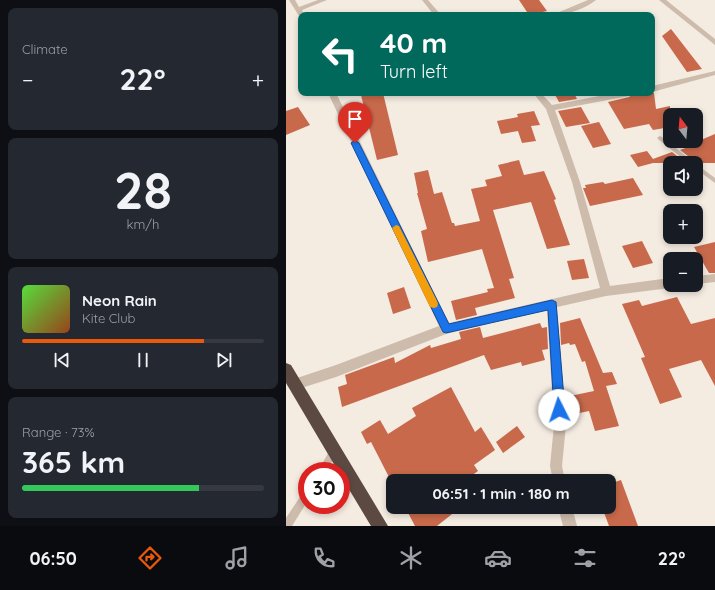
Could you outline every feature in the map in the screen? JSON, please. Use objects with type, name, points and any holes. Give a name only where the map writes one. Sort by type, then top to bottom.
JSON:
[{"type":"highway","points":[[286,370],[380,526]]},
{"type":"street","points":[[292,0],[300,12],[324,0]]},
{"type":"street","points":[[425,0],[435,12]]},
{"type":"street","points":[[565,12],[593,0]]},
{"type":"street","points":[[662,0],[715,43]]},
{"type":"street","points":[[655,88],[715,73]]},
{"type":"street","points":[[333,96],[366,168],[446,329]]},
{"type":"street","points":[[540,96],[550,108],[576,182],[606,291]]},
{"type":"street","points":[[550,108],[613,96]]},
{"type":"street","points":[[703,279],[715,278]]},
{"type":"street","points":[[295,384],[336,371],[446,329],[606,291],[663,283]]},
{"type":"street","points":[[552,305],[560,425],[556,466],[558,474]]},
{"type":"street","points":[[567,514],[570,526]]},
{"type":"lane","points":[[660,138],[683,156]]},
{"type":"lane","points":[[703,172],[715,181]]},
{"type":"lane","points":[[327,462],[334,451]]},
{"type":"lane","points":[[286,526],[298,508]]},
{"type":"building","points":[[519,0],[539,0],[547,11],[542,12],[527,12]]},
{"type":"building","points":[[671,29],[702,69],[687,72],[662,36]]},
{"type":"building","points":[[361,96],[384,96],[398,155],[377,160]]},
{"type":"building","points":[[556,96],[576,96],[577,99],[559,102]]},
{"type":"building","points":[[630,96],[654,96],[656,109],[670,106],[670,108],[663,108],[663,128],[653,130],[649,124],[624,129],[608,102]]},
{"type":"building","points":[[298,107],[310,125],[286,135],[286,111]]},
{"type":"building","points":[[581,107],[590,123],[566,127],[558,111]]},
{"type":"building","points":[[534,111],[540,125],[531,126],[536,141],[522,143],[518,131],[501,134],[497,121],[518,117],[517,114]]},
{"type":"building","points":[[599,122],[611,144],[593,148],[581,126]]},
{"type":"building","points":[[715,134],[715,163],[703,163],[703,156],[688,156],[680,150],[685,148],[703,148],[703,139]]},
{"type":"building","points":[[647,151],[653,159],[672,152],[677,156],[663,156],[663,163],[653,163],[638,167],[630,155]]},
{"type":"building","points":[[519,160],[524,175],[544,171],[556,199],[554,200],[570,245],[547,249],[531,202],[493,210],[514,278],[509,279],[515,298],[475,308],[477,315],[456,320],[451,301],[488,292],[487,289],[494,288],[482,249],[428,262],[421,231],[427,229],[417,193],[414,173],[428,170],[434,194],[442,192],[452,223],[454,223],[455,226],[480,221],[471,189],[487,186],[485,180],[502,176],[498,165]]},
{"type":"building","points":[[633,178],[643,195],[590,206],[583,188],[586,188],[585,185],[603,182],[605,184]]},
{"type":"building","points":[[642,241],[653,263],[633,268],[622,246]]},
{"type":"building","points":[[715,242],[715,273],[709,273],[703,263],[703,252],[697,252],[694,247]]},
{"type":"building","points":[[584,259],[589,278],[572,280],[567,261]]},
{"type":"building","points":[[404,287],[411,308],[393,314],[387,293]]},
{"type":"building","points":[[677,297],[691,324],[715,318],[715,386],[701,360],[669,369],[682,397],[660,404],[641,358],[645,357],[622,304],[639,300],[642,306]]},
{"type":"building","points":[[580,318],[603,373],[612,372],[617,384],[606,386],[619,426],[595,431],[589,411],[575,414],[570,396],[594,391],[585,361],[582,362],[575,344],[570,345],[569,343],[561,345],[560,323]]},
{"type":"building","points":[[540,323],[542,328],[547,327],[548,349],[542,350],[545,360],[522,366],[521,362],[491,370],[484,355],[342,407],[338,387],[347,384],[345,375],[394,357],[395,363],[430,345],[431,348],[461,339],[459,332],[480,327],[483,338]]},
{"type":"building","points":[[451,387],[475,432],[481,427],[495,450],[474,465],[478,471],[474,474],[387,474],[371,442],[367,444],[361,432],[380,420],[388,434],[416,416],[412,408]]},
{"type":"building","points":[[517,426],[525,437],[503,453],[496,442]]},
{"type":"building","points":[[621,480],[638,526],[609,526],[605,514],[616,514],[616,482]]},
{"type":"building","points":[[409,514],[452,514],[437,526],[415,526]]},
{"type":"slow traffic","points":[[396,228],[434,304]]},
{"type":"route","points":[[355,143],[446,329],[552,305],[559,410]]}]
